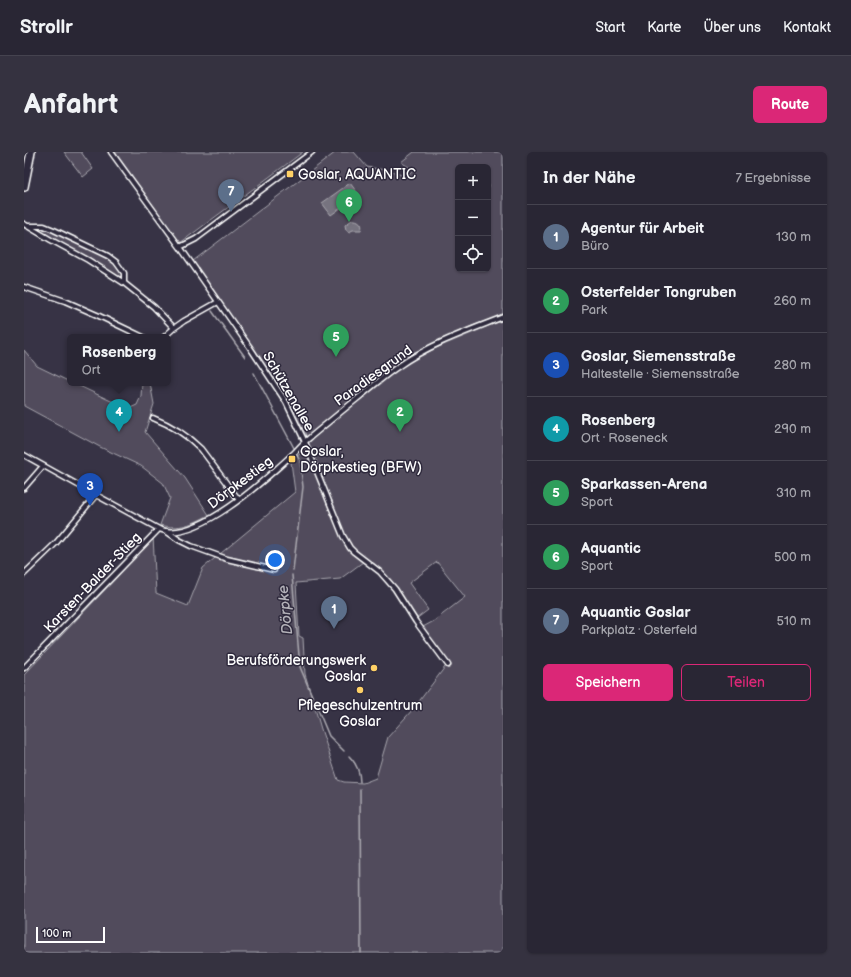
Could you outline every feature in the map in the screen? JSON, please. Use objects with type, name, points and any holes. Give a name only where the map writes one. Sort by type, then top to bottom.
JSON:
[{"type":"main road","points":[[24,187],[31,152]]},
{"type":"street","name":"Schützenallee","points":[[111,152],[180,247],[286,402],[305,442],[343,536],[350,548],[380,572],[395,589],[416,622],[448,665]]},
{"type":"street","points":[[180,247],[196,239],[312,152]]},
{"type":"street","points":[[25,225],[44,226],[108,256],[116,262],[124,273],[124,283]]},
{"type":"street","points":[[25,225],[88,260],[124,283],[154,307],[174,328]]},
{"type":"street","points":[[24,287],[65,301],[138,334]]},
{"type":"street","points":[[167,334],[174,328],[218,302]]},
{"type":"street","name":"Paradiesgrund","points":[[305,442],[398,366],[436,345],[503,317]]},
{"type":"street","points":[[153,418],[176,428],[194,442],[201,449],[238,500]]},
{"type":"street","name":"Dörpkestieg","points":[[166,531],[192,527],[212,517],[238,500],[266,478],[305,442]]},
{"type":"street","points":[[24,455],[96,495],[166,531],[191,546],[227,559],[274,570]]},
{"type":"street","points":[[24,488],[43,466]]},
{"type":"street","points":[[24,574],[56,543],[96,495]]},
{"type":"street","name":"Karsten-Balder-Stieg","points":[[24,668],[159,528]]},
{"type":"shaded area","points":[[64,152],[81,152],[93,169],[83,177]]},
{"type":"shaded area","points":[[115,152],[303,152],[180,243]]},
{"type":"shaded area","points":[[336,152],[354,152],[367,167],[392,171],[406,177],[413,170],[401,162],[414,152],[503,152],[503,315],[472,326],[401,359],[400,367],[436,348],[503,320],[503,953],[24,953],[24,675],[118,576],[153,536],[156,593],[188,606],[203,568],[295,492],[291,462],[303,451],[306,435],[289,401],[193,261]],"holes":[[[367,559],[382,572],[399,591],[416,619],[428,610],[409,583],[437,562],[465,597],[434,621],[421,628],[448,663],[414,708],[388,737],[376,778],[363,783],[344,782],[338,780],[305,674],[303,638],[299,636],[296,583],[340,579]]]},
{"type":"shaded area","points":[[350,183],[359,195],[331,215],[322,203]]},
{"type":"shaded area","points":[[352,220],[360,222],[362,226],[361,230],[353,230],[349,232],[346,230],[345,225]]},
{"type":"shaded area","points":[[26,226],[44,226],[108,256],[124,273],[124,283]]},
{"type":"shaded area","points":[[24,350],[37,366],[67,381],[67,386],[79,386],[128,409],[137,405],[141,396],[142,386],[151,386],[154,404],[145,432],[185,478],[209,515],[186,525],[174,527],[160,525],[170,498],[163,483],[141,466],[100,447],[24,406]]},
{"type":"waterway","name":"Dörpke","points":[[212,311],[245,357]]},
{"type":"waterway","name":"Dörpke","points":[[254,373],[294,448]]},
{"type":"waterway","name":"Dörpke","points":[[293,570],[303,487],[300,461],[297,455]]},
{"type":"waterway","name":"Dörpke","points":[[292,575],[300,667],[329,736],[344,751]]},
{"type":"waterway","name":"Dörpke","points":[[349,756],[357,768],[360,782]]},
{"type":"waterway","name":"Dörpke","points":[[360,789],[361,953]]},
{"type":"place","name":"Goslar, AQUANTIC","points":[[290,174]]},
{"type":"place","name":"Aquantic Goslar","points":[[231,212]]},
{"type":"place","name":"Aquantic","points":[[349,222]]},
{"type":"place","name":"Sparkassen-Arena","points":[[336,357]]},
{"type":"place","name":"Rosenberg","points":[[119,432]]},
{"type":"place","name":"Osterfelder Tongruben","points":[[400,432]]},
{"type":"place","name":"Goslar, Dörpkestieg (BFW)","points":[[292,459]]},
{"type":"place","name":"Goslar, Siemensstraße","points":[[90,506]]},
{"type":"place","name":"Agentur für Arbeit","points":[[334,629]]},
{"type":"place","name":"Berufsförderungswerk Goslar","points":[[374,668]]},
{"type":"place","name":"Pflegeschulzentrum Goslar","points":[[360,690]]}]
